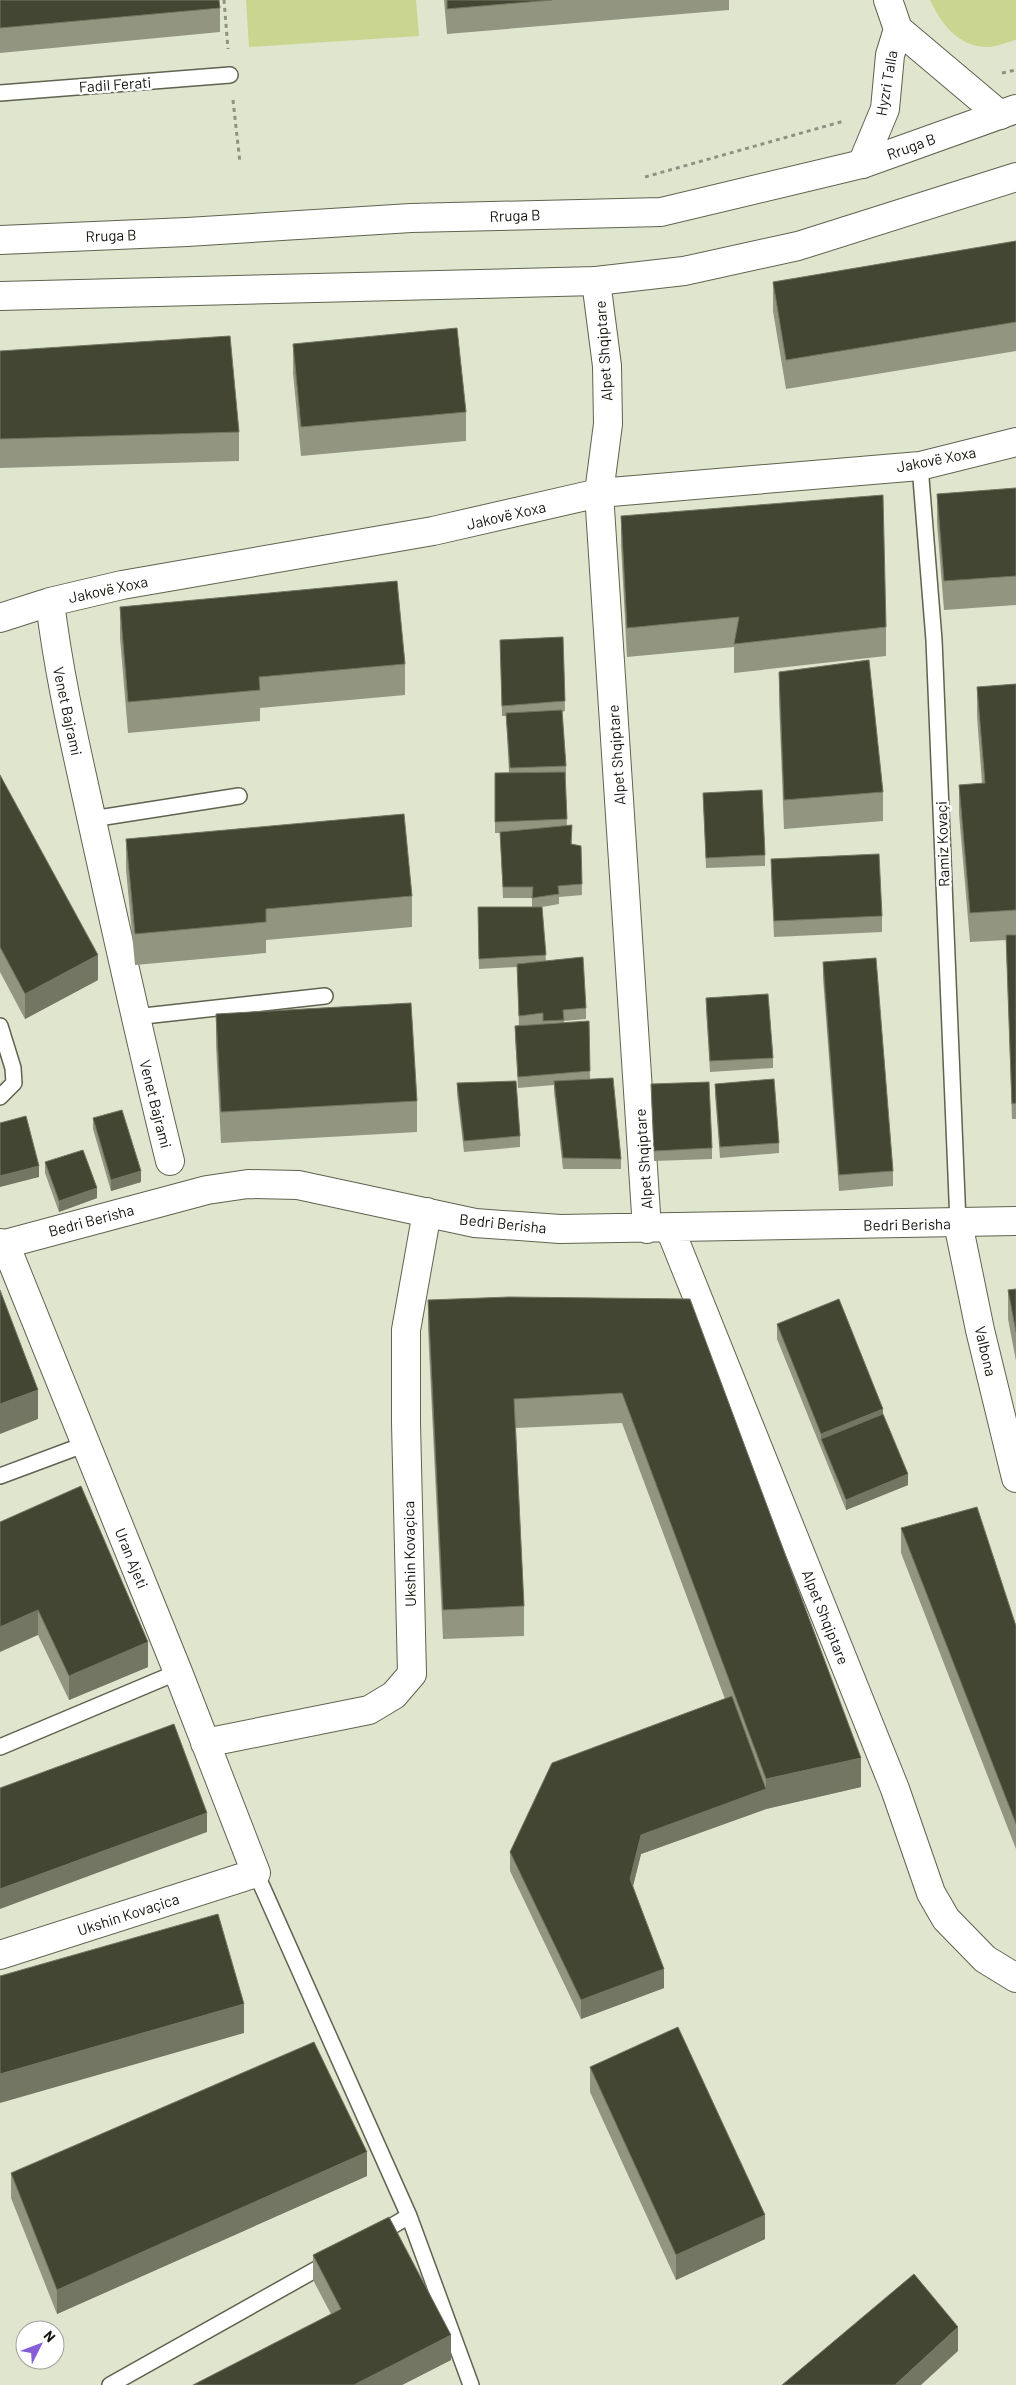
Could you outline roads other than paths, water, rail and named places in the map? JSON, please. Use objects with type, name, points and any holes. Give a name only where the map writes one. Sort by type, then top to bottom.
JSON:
[{"type":"street","name":"Hyzri Talla","points":[[888,0],[898,29],[1008,112]]},
{"type":"street","name":"Hyzri Talla","points":[[862,164],[885,109],[890,55],[898,29]]},
{"type":"street","name":"Rruga B","points":[[0,240],[187,232],[411,218],[661,212],[862,164],[1008,112]]},
{"type":"street","points":[[0,296],[596,280],[684,270],[798,246],[1016,177]]},
{"type":"street","name":"Alpet Shqiptare","points":[[596,280],[601,306],[607,376],[608,424],[599,493],[659,1229],[895,1789],[931,1893],[946,1919],[984,1958],[1016,1978]]},
{"type":"street","name":"Jakovë Xoxa","points":[[0,618],[50,602],[122,585],[433,531],[599,493],[920,466],[1016,442]]},
{"type":"street","name":"Venet Bajrami","points":[[50,602],[58,669],[134,1017],[170,1161]]},
{"type":"street","name":"Bedri Berisha","points":[[2,1243],[207,1190],[248,1184],[298,1186],[475,1223],[560,1230],[1016,1221]]},
{"type":"street","name":"Ukshin Kovaçica","points":[[205,1743],[369,1710],[394,1695],[412,1674],[406,1423],[406,1330],[427,1212]]},
{"type":"street","name":"Valbona","points":[[958,1223],[980,1330],[1016,1478]]},
{"type":"street","name":"Uran Ajeti","points":[[2,1243],[86,1444],[256,1872]]},
{"type":"street","name":"Ukshin Kovaçica","points":[[0,1955],[256,1872]]},
{"type":"lane","name":"Fadil Ferati","points":[[0,93],[230,75]]},
{"type":"lane","name":"Ramiz Kovaçi","points":[[920,466],[934,650],[958,1223]]},
{"type":"lane","points":[[92,819],[239,796]]},
{"type":"lane","points":[[134,1017],[326,996]]},
{"type":"lane","points":[[0,1026],[13,1068],[14,1083],[0,1097]]},
{"type":"lane","points":[[0,1476],[86,1444]]},
{"type":"lane","points":[[0,1747],[178,1672]]},
{"type":"lane","points":[[256,1872],[409,2216],[471,2385]]},
{"type":"lane","points":[[367,2240],[409,2216]]},
{"type":"lane","points":[[110,2385],[341,2255]]}]
